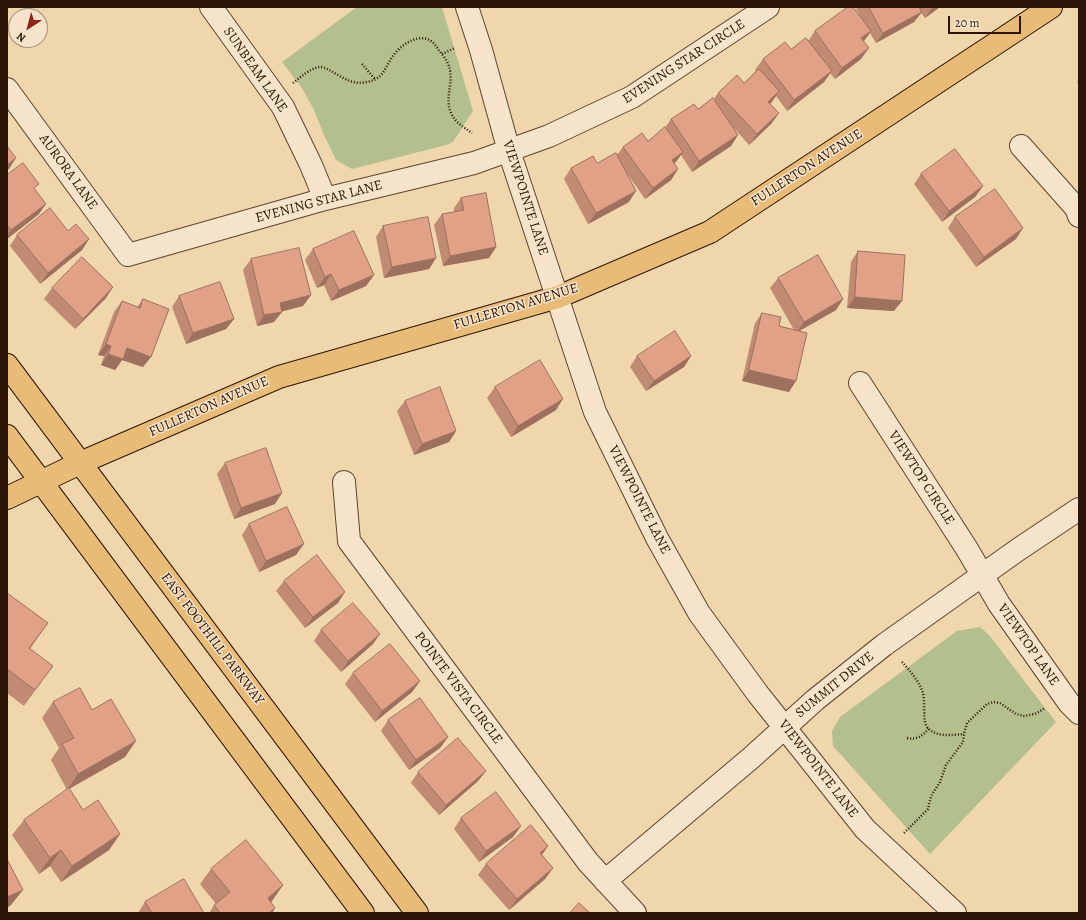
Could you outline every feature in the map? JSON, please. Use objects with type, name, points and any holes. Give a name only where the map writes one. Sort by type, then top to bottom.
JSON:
[{"type":"main road","name":"FULLERTON AVENUE","points":[[7,498],[80,463],[279,376],[558,297],[710,232],[1051,7]]},
{"type":"main road","name":"EAST FOOTHILL PARKWAY","points":[[7,365],[417,913]]},
{"type":"main road","points":[[7,436],[363,913]]},
{"type":"street","name":"SUNBEAM LANE","points":[[211,7],[282,107],[326,199]]},
{"type":"street","name":"VIEWPOINTE LANE","points":[[467,7],[481,50],[509,151],[595,412],[657,538],[699,613],[758,694],[865,829],[955,913]]},
{"type":"street","name":"EVENING STAR CIRCLE","points":[[509,151],[549,136],[632,97],[768,7]]},
{"type":"street","name":"AURORA LANE","points":[[7,89],[128,255]]},
{"type":"street","points":[[1021,146],[1076,208],[1079,216]]},
{"type":"street","name":"EVENING STAR LANE","points":[[128,255],[326,199],[474,163],[509,151]]},
{"type":"street","name":"VIEWTOP CIRCLE","points":[[860,383],[982,575]]},
{"type":"street","name":"POINTE VISTA CIRCLE","points":[[344,482],[349,541],[588,862],[635,913]]},
{"type":"street","name":"SUMMIT DRIVE","points":[[605,881],[745,763],[784,726],[884,645],[982,575],[1079,509]]},
{"type":"street","name":"VIEWTOP LANE","points":[[982,575],[999,604],[1069,704],[1079,713]]},
{"type":"path","points":[[293,83],[303,75],[319,67],[325,68],[348,80],[366,82],[375,80],[384,73],[397,51],[411,41],[426,39],[432,42],[442,54],[451,73],[449,107],[452,116],[472,133]]},
{"type":"path","points":[[442,54],[458,47]]},
{"type":"path","points":[[362,64],[375,80]]},
{"type":"path","points":[[902,662],[913,675],[923,692],[926,724],[929,728],[932,731],[942,735],[964,734]]},
{"type":"path","points":[[903,834],[928,809],[931,796],[940,782],[946,765],[963,742],[967,723],[987,704],[994,702],[1016,714],[1024,716],[1035,714],[1047,706]]},
{"type":"path","points":[[907,738],[913,740],[923,736],[929,728]]},
{"type":"green space","points":[[357,7],[442,7],[473,111],[453,142],[352,169],[336,160],[314,110],[302,88],[282,62]]},
{"type":"green space","points":[[980,627],[989,635],[1056,722],[930,854],[833,746],[832,731],[840,717],[957,631]]},
{"type":"building","points":[[848,7],[853,7],[871,31],[861,38],[869,48],[842,68],[815,31]]},
{"type":"building","points":[[869,7],[919,7],[922,12],[883,33]]},
{"type":"building","points":[[806,38],[832,71],[794,100],[763,59],[785,42],[791,49]]},
{"type":"building","points":[[759,69],[779,91],[768,102],[779,113],[757,134],[718,93],[737,75],[744,83]]},
{"type":"building","points":[[713,98],[738,135],[699,161],[671,119],[694,104],[698,109]]},
{"type":"building","points":[[665,127],[683,152],[672,160],[678,169],[653,188],[623,147],[642,133],[648,141]]},
{"type":"building","points":[[7,146],[16,158],[7,165]]},
{"type":"building","points":[[955,149],[983,186],[949,211],[921,174]]},
{"type":"building","points":[[616,153],[636,191],[596,213],[571,168],[593,156],[597,163]]},
{"type":"building","points":[[23,163],[39,184],[34,188],[46,204],[11,230],[7,225],[7,175]]},
{"type":"building","points":[[995,189],[1023,228],[984,257],[955,217]]},
{"type":"building","points":[[486,193],[496,247],[450,256],[442,214],[464,210],[461,198]]},
{"type":"building","points":[[50,208],[68,231],[76,224],[89,239],[48,273],[17,235]]},
{"type":"building","points":[[428,217],[436,258],[392,267],[383,226]]},
{"type":"building","points":[[354,231],[374,275],[339,290],[331,274],[325,277],[313,249]]},
{"type":"building","points":[[299,248],[311,295],[280,303],[282,312],[264,315],[251,259]]},
{"type":"building","points":[[858,251],[905,255],[902,301],[855,297]]},
{"type":"building","points":[[818,255],[843,299],[804,322],[778,278]]},
{"type":"building","points":[[82,257],[113,287],[83,319],[52,288]]},
{"type":"building","points":[[220,282],[234,319],[193,333],[179,296]]},
{"type":"building","points":[[143,299],[169,309],[151,357],[127,348],[123,359],[108,354],[111,346],[106,344],[122,301],[140,308]]},
{"type":"building","points":[[762,313],[781,317],[779,326],[807,333],[796,381],[749,370]]},
{"type":"building","points":[[675,331],[691,356],[654,381],[637,356]]},
{"type":"building","points":[[540,360],[563,399],[518,426],[495,387]]},
{"type":"building","points":[[440,387],[456,431],[422,444],[405,401]]},
{"type":"building","points":[[266,448],[282,493],[241,508],[225,463]]},
{"type":"building","points":[[287,507],[304,544],[266,561],[249,524]]},
{"type":"building","points":[[317,555],[345,592],[313,617],[284,581]]},
{"type":"building","points":[[7,593],[48,623],[29,648],[53,666],[35,690],[7,669]]},
{"type":"building","points":[[353,603],[380,634],[348,661],[321,630]]},
{"type":"building","points":[[390,644],[420,681],[382,711],[353,673]]},
{"type":"building","points":[[80,688],[92,710],[111,699],[136,741],[78,774],[62,744],[74,738],[53,702]]},
{"type":"building","points":[[420,698],[448,737],[416,760],[388,720]]},
{"type":"building","points":[[458,738],[486,771],[446,805],[418,772]]},
{"type":"building","points":[[69,788],[83,810],[98,800],[120,834],[72,866],[61,850],[50,858],[24,820]]},
{"type":"building","points":[[496,792],[521,826],[486,851],[461,818]]},
{"type":"building","points":[[531,825],[548,846],[540,853],[553,868],[517,899],[486,864]]},
{"type":"building","points":[[246,840],[283,885],[268,898],[275,908],[269,913],[220,913],[214,905],[230,892],[211,869]]},
{"type":"building","points":[[7,859],[23,890],[7,897]]},
{"type":"building","points":[[184,879],[204,913],[152,913],[145,902]]},
{"type":"building","points":[[579,903],[590,913],[570,913]]}]
